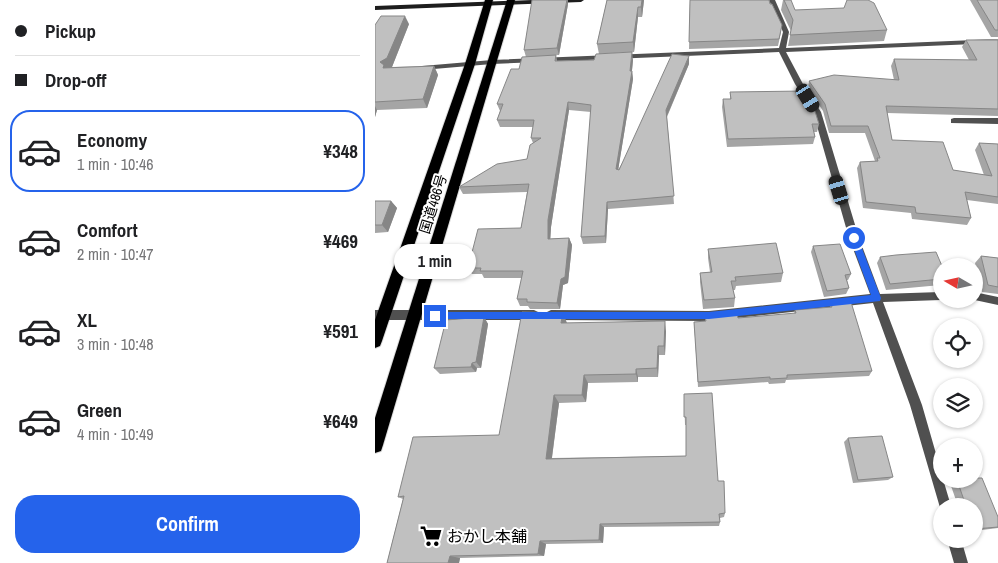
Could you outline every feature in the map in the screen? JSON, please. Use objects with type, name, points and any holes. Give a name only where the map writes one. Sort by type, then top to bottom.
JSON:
[{"type":"highway","name":"国道486号","points":[[375,341],[379,315],[470,64],[489,1]]},
{"type":"highway","name":"国道486号","points":[[375,445],[510,1]]},
{"type":"main road","points":[[375,8],[489,1],[581,0]]},
{"type":"street","points":[[772,0],[787,32],[782,51],[799,84],[817,112],[854,238],[916,405],[943,498]]},
{"type":"street","points":[[410,69],[492,62],[998,41]]},
{"type":"street","points":[[954,121],[998,122]]},
{"type":"street","points":[[379,315],[709,316],[877,298],[933,296]]},
{"type":"street","points":[[983,298],[998,301]]},
{"type":"street","points":[[957,548],[961,563]]},
{"type":"building","points":[[532,0],[567,0],[557,48],[524,50]]},
{"type":"building","points":[[607,0],[642,0],[641,7],[638,7],[633,42],[597,44]]},
{"type":"building","points":[[690,0],[769,0],[782,25],[779,39],[689,42]]},
{"type":"building","points":[[784,0],[791,0],[795,10],[844,8],[847,0],[868,0],[874,3],[887,30],[790,35],[793,20]]},
{"type":"building","points":[[977,0],[998,0],[998,30],[995,30]]},
{"type":"building","points":[[381,16],[405,16],[387,58],[380,62],[384,65],[383,68],[434,66],[423,99],[375,102],[375,25]]},
{"type":"building","points":[[966,40],[998,40],[998,109],[886,106],[892,140],[943,142],[953,170],[992,176],[979,143],[998,144],[998,197],[965,192],[971,218],[916,213],[915,207],[866,202],[860,162],[878,161],[877,158],[880,158],[868,126],[831,126],[825,104],[809,81],[834,75],[899,80],[894,59],[977,60]]},
{"type":"building","points":[[632,52],[630,71],[632,71],[616,169],[619,170],[672,54],[689,56],[666,110],[674,196],[607,202],[605,236],[581,237],[591,105],[568,102],[548,220],[548,239],[569,238],[565,277],[561,279],[557,303],[527,302],[527,299],[517,299],[523,271],[480,271],[481,268],[468,268],[478,229],[521,228],[529,184],[459,187],[497,164],[527,159],[530,145],[541,138],[531,138],[534,120],[497,120],[503,104],[497,104],[511,69],[519,69],[522,57],[556,55],[555,61],[594,60],[596,54]]},
{"type":"building","points":[[804,91],[813,105],[819,124],[812,124],[815,137],[728,139],[723,99],[731,99],[730,92]]},
{"type":"building","points":[[375,201],[391,201],[382,225],[375,225]]},
{"type":"building","points":[[776,243],[783,273],[735,277],[736,281],[731,281],[735,298],[704,300],[700,273],[712,272],[708,249]]},
{"type":"building","points":[[840,244],[851,274],[845,275],[849,288],[827,291],[813,246]]},
{"type":"building","points":[[936,252],[939,258],[933,258],[933,280],[890,284],[880,257]]},
{"type":"building","points":[[981,256],[998,258],[998,287],[988,285]]},
{"type":"building","points":[[851,302],[872,371],[787,375],[787,378],[770,379],[770,377],[698,382],[694,322],[706,321],[705,317],[737,314],[738,318],[796,313],[795,310],[832,307],[831,304]]},
{"type":"building","points":[[522,312],[563,313],[561,323],[665,321],[664,346],[658,346],[657,368],[636,369],[636,374],[584,375],[582,395],[554,395],[546,459],[686,456],[684,394],[712,393],[718,481],[724,481],[725,513],[719,514],[720,522],[600,524],[599,540],[540,541],[538,554],[450,556],[448,563],[387,563],[404,496],[398,497],[413,437],[499,435]]},
{"type":"building","points":[[484,317],[476,362],[472,363],[471,367],[434,368],[446,320]]},
{"type":"building","points":[[882,436],[893,477],[858,480],[848,438]]},
{"type":"building","points":[[983,480],[998,517],[998,527],[983,528],[983,498],[963,498],[960,488],[983,488]]},
{"type":"place","name":"おかし本舗","points":[[431,536]]},
{"type":"route","points":[[435,316],[709,316],[877,298],[854,238]]}]
